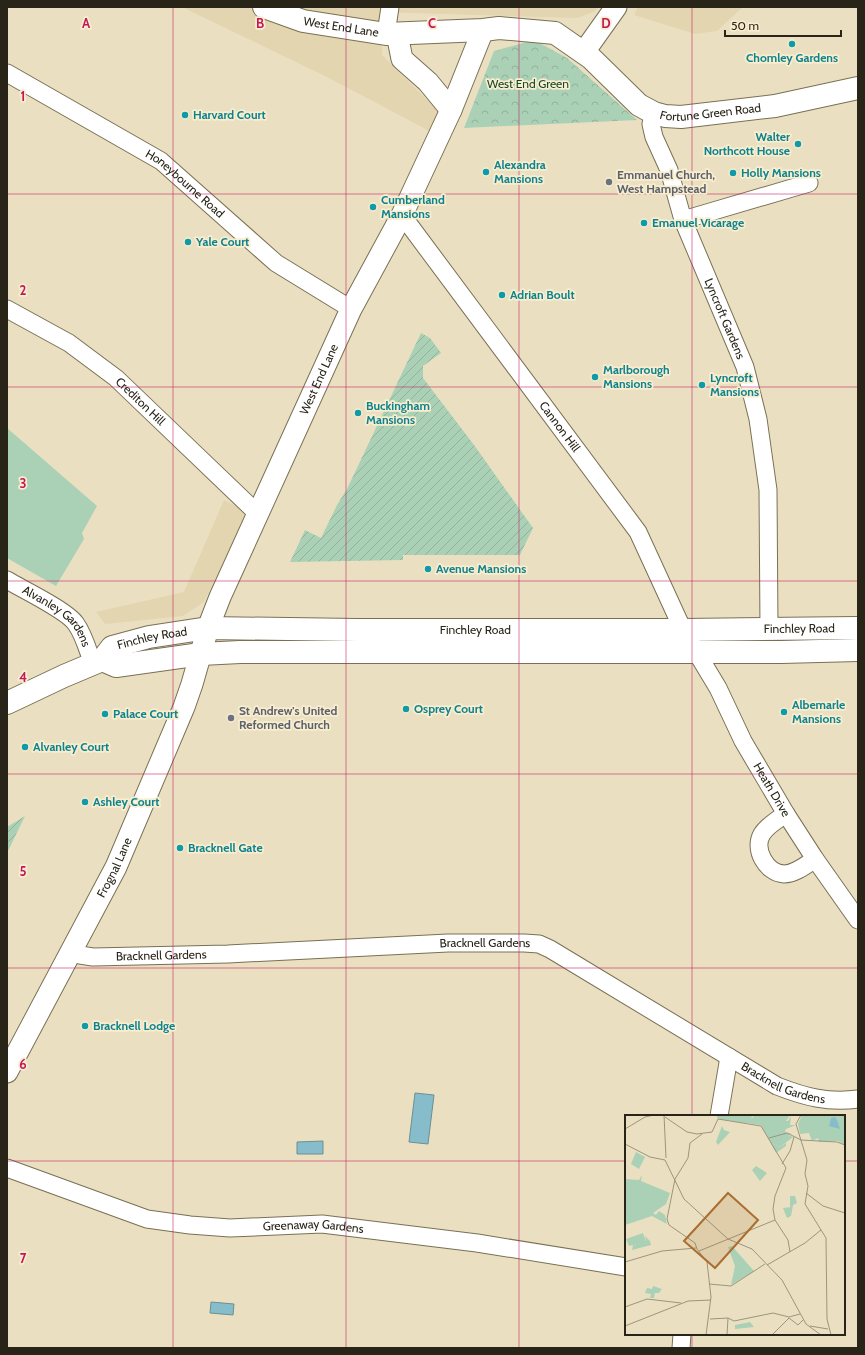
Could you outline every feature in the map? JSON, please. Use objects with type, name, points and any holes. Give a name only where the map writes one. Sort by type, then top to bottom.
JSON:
[{"type":"main road","name":"West End Lane","points":[[264,7],[303,21],[391,34],[499,28],[555,33],[584,52]]},
{"type":"main road","name":"Fortune Green Road","points":[[584,52],[639,105],[654,113],[665,116],[681,116],[775,106],[858,88]]},
{"type":"main road","name":"Finchley Road","points":[[7,703],[98,662],[112,647],[149,637],[208,628],[357,630],[683,630],[858,628]]},
{"type":"main road","name":"Finchley Road","points":[[98,662],[116,666],[201,654],[266,652],[697,652],[858,650]]},
{"type":"street","points":[[390,7],[391,34],[402,59],[428,82],[451,110]]},
{"type":"street","points":[[584,52],[616,7]]},
{"type":"street","name":"West End Lane","points":[[201,654],[208,628],[220,597],[351,309],[402,215],[451,110],[482,30]]},
{"type":"street","name":"Honeybourne Road","points":[[7,73],[161,161],[276,263],[351,309]]},
{"type":"street","name":"Lyncroft Gardens","points":[[654,113],[651,124],[654,137],[669,170],[683,220],[745,367],[758,419],[768,490],[769,628]]},
{"type":"street","points":[[683,220],[808,183]]},
{"type":"street","name":"Cannon Hill","points":[[402,215],[638,532],[683,630],[697,652]]},
{"type":"street","name":"Crediton Hill","points":[[7,309],[69,343],[116,378],[258,514]]},
{"type":"street","name":"Alvanley Gardens","points":[[7,580],[75,622],[98,662]]},
{"type":"street","name":"Heath Drive","points":[[697,652],[718,688],[743,741],[786,814],[815,860],[858,920]]},
{"type":"street","name":"Frognal Lane","points":[[7,1072],[72,952],[119,860],[184,706],[201,654]]},
{"type":"street","points":[[786,814],[776,820],[762,834],[760,842],[761,855],[765,865],[784,874],[794,872],[815,860]]},
{"type":"street","name":"Bracknell Gardens","points":[[72,952],[80,956],[92,957],[228,954],[448,943],[539,944],[777,1086],[803,1096],[820,1100],[858,1099]]},
{"type":"street","points":[[719,1115],[729,1057]]},
{"type":"street","name":"Greenaway Gardens","points":[[7,1168],[147,1219],[190,1225],[230,1228],[322,1224],[477,1243],[625,1267]]},
{"type":"street","points":[[681,1348],[682,1335]]},
{"type":"shaded area","points":[[182,7],[599,7],[594,12],[577,18],[380,12],[382,55],[440,113],[437,135],[327,77]]},
{"type":"shaded area","points":[[638,7],[743,7],[717,31],[695,34],[634,15]]},
{"type":"shaded area","points":[[224,500],[248,512],[204,602],[183,616],[105,624],[96,612],[184,592]]},
{"type":"green space","name":"West End Green","points":[[534,40],[567,58],[637,120],[464,128],[494,51]]},
{"type":"green space","points":[[421,333],[430,338],[441,353],[423,366],[423,378],[474,445],[533,528],[520,555],[403,555],[403,560],[290,562],[305,530],[321,538],[337,505],[347,489]]},
{"type":"green space","points":[[7,428],[97,506],[82,533],[84,539],[56,586],[7,558]]},
{"type":"green space","points":[[25,816],[7,853],[7,827]]},
{"type":"water","points":[[415,1093],[434,1095],[428,1144],[409,1142]]},
{"type":"water","points":[[323,1141],[323,1154],[297,1154],[297,1142]]},
{"type":"water","points":[[211,1302],[234,1304],[233,1315],[210,1313]]},
{"type":"place","name":"Chomley Gardens","points":[[792,44]]},
{"type":"place","name":"Harvard Court","points":[[185,115]]},
{"type":"place","name":"Walter Northcott House","points":[[798,144]]},
{"type":"place","name":"Alexandra Mansions","points":[[486,172]]},
{"type":"place","name":"Holly Mansions","points":[[733,173]]},
{"type":"place","name":"Emmanuel Church, West Hampstead","points":[[609,182]]},
{"type":"place","name":"Cumberland Mansions","points":[[373,207]]},
{"type":"place","name":"Emanuel Vicarage","points":[[644,223]]},
{"type":"place","name":"Yale Court","points":[[188,242]]},
{"type":"place","name":"Adrian Boult","points":[[502,295]]},
{"type":"place","name":"Marlborough Mansions","points":[[595,377]]},
{"type":"place","name":"Lyncroft Mansions","points":[[702,385]]},
{"type":"place","name":"Buckingham Mansions","points":[[358,413]]},
{"type":"place","name":"Avenue Mansions","points":[[428,569]]},
{"type":"place","name":"Osprey Court","points":[[406,709]]},
{"type":"place","name":"Albemarle Mansions","points":[[784,712]]},
{"type":"place","name":"Palace Court","points":[[105,714]]},
{"type":"place","name":"St Andrew's United Reformed Church","points":[[231,718]]},
{"type":"place","name":"Alvanley Court","points":[[25,747]]},
{"type":"place","name":"Ashley Court","points":[[85,802]]},
{"type":"place","name":"Bracknell Gate","points":[[180,848]]},
{"type":"place","name":"Bracknell Lodge","points":[[85,1026]]}]
